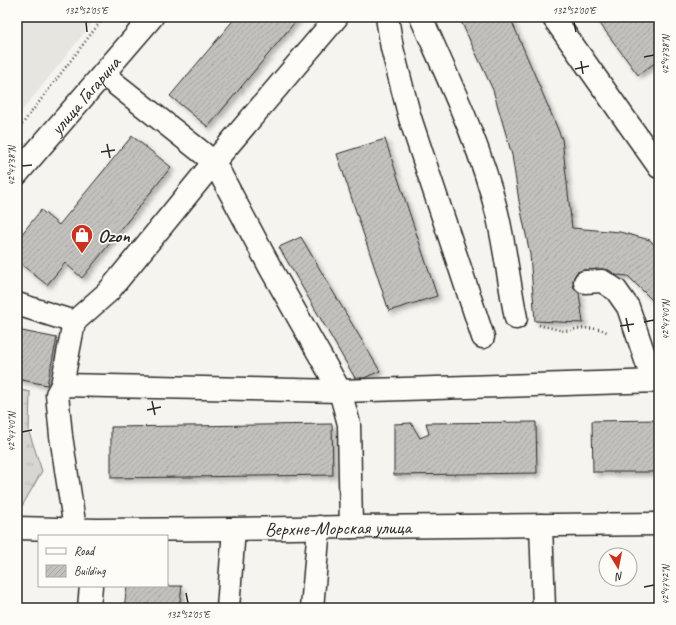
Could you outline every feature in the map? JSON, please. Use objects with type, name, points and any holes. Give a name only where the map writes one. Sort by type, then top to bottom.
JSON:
[{"type":"street","name":"улица Гагарина","points":[[17,174],[152,17]]},
{"type":"street","points":[[75,529],[61,436],[57,394],[62,385],[74,322],[108,292],[214,162],[337,17]]},
{"type":"street","points":[[387,17],[392,48],[410,118],[483,337]]},
{"type":"street","points":[[420,17],[470,128],[478,151],[497,213],[516,318]]},
{"type":"street","points":[[553,17],[659,167]]},
{"type":"street","points":[[103,74],[214,162],[271,269],[340,391],[349,424],[351,526]]},
{"type":"street","points":[[62,385],[340,391],[656,381],[641,345],[628,307],[616,290],[602,281],[585,282]]},
{"type":"street","points":[[17,304],[74,322]]},
{"type":"street","name":"Верхне-Морская улица","points":[[17,528],[75,529],[96,533],[351,526],[659,524]]},
{"type":"street","points":[[541,525],[544,608]]},
{"type":"street","points":[[312,608],[319,527]]},
{"type":"street","points":[[228,608],[234,529]]},
{"type":"street","points":[[90,608],[92,587]]},
{"type":"path","points":[[17,131],[104,17]]},
{"type":"path","points":[[516,318],[531,324],[564,330],[584,328],[600,329],[641,345]]},
{"type":"shaded area","points":[[17,17],[97,17],[17,117]]},
{"type":"green space","points":[[17,389],[30,392],[29,432],[42,471],[21,508],[17,508]]},
{"type":"building","points":[[236,17],[299,17],[208,127],[170,96]]},
{"type":"building","points":[[459,17],[510,17],[562,139],[572,228],[620,232],[650,240],[659,250],[659,307],[628,276],[616,275],[609,270],[602,269],[584,270],[577,272],[573,282],[574,289],[579,293],[583,323],[535,321],[530,254],[519,201],[512,155],[493,90]]},
{"type":"building","points":[[595,17],[659,17],[659,60],[638,75]]},
{"type":"building","points":[[132,136],[171,167],[82,278],[65,263],[47,285],[17,261],[17,240],[41,210],[59,225]]},
{"type":"building","points":[[385,139],[437,296],[389,311],[337,154]]},
{"type":"building","points":[[301,237],[380,371],[364,378],[355,378],[279,247]]},
{"type":"building","points":[[17,330],[57,338],[47,385],[17,379]]},
{"type":"building","points":[[659,420],[659,472],[593,472],[592,421]]},
{"type":"building","points":[[536,422],[537,473],[394,475],[394,424],[411,423],[420,438],[429,434],[426,423]]},
{"type":"building","points":[[332,424],[333,475],[111,478],[111,427]]},
{"type":"building","points":[[182,586],[179,608],[124,608],[127,587]]},
{"type":"place","name":"Ozon","points":[[82,254]]}]
